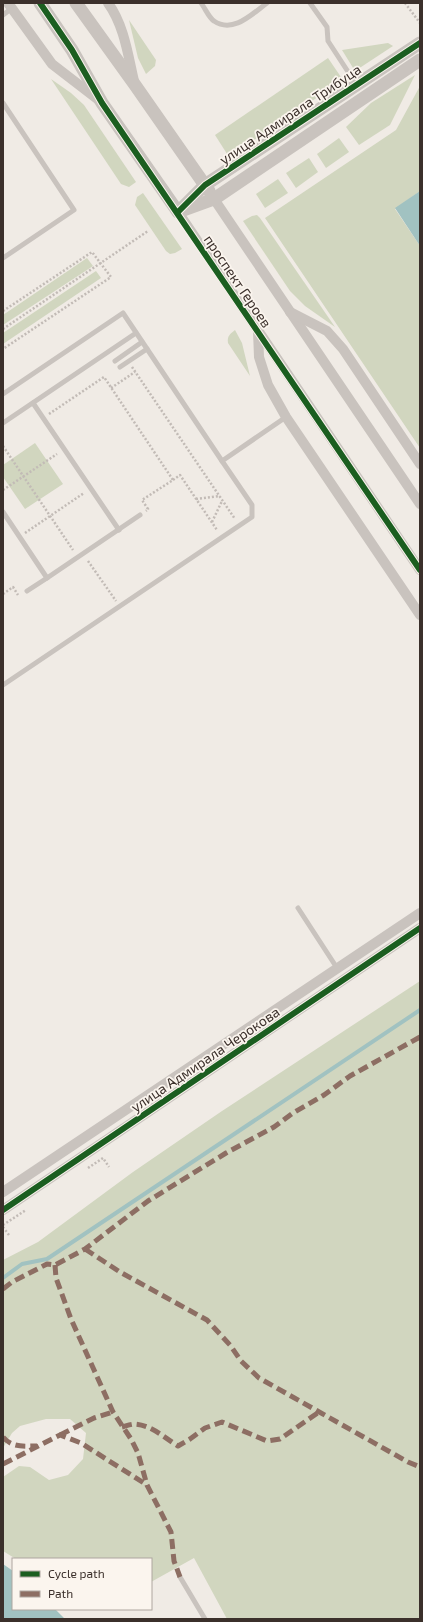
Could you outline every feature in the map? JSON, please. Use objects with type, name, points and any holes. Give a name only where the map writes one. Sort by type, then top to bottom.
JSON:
[{"type":"street","name":"проспект Героев","points":[[40,3],[72,50],[102,103],[178,212],[420,570]]},
{"type":"street","name":"проспект Героев","points":[[76,3],[205,185],[420,504]]},
{"type":"street","points":[[108,3],[114,11],[123,35],[135,85]]},
{"type":"street","points":[[10,6],[52,64],[102,103]]},
{"type":"street","name":"улица Адмирала Трибуца","points":[[178,212],[205,185],[420,43]]},
{"type":"street","name":"улица Адмирала Трибуца","points":[[178,212],[214,199],[420,60]]},
{"type":"street","points":[[289,311],[327,331],[343,349],[420,464]]},
{"type":"street","points":[[258,331],[259,357],[268,385],[286,417],[420,615]]},
{"type":"street","name":"улица Адмирала Черокова","points":[[3,1192],[420,913]]},
{"type":"street","name":"улица Адмирала Черокова","points":[[3,1210],[420,928]]},
{"type":"lane","points":[[201,3],[213,21],[224,26],[237,24],[267,3]]},
{"type":"lane","points":[[310,3],[327,27],[328,41],[357,84]]},
{"type":"lane","points":[[3,15],[10,6]]},
{"type":"lane","points":[[3,104],[74,210],[3,258]]},
{"type":"lane","points":[[3,394],[123,313],[252,505],[252,517],[3,685]]},
{"type":"lane","points":[[3,423],[136,334]]},
{"type":"lane","points":[[115,361],[142,342]]},
{"type":"lane","points":[[120,368],[147,349]]},
{"type":"lane","points":[[33,403],[119,530]]},
{"type":"lane","points":[[222,460],[286,417]]},
{"type":"lane","points":[[3,512],[47,578]]},
{"type":"lane","points":[[27,591],[140,515]]},
{"type":"lane","points":[[298,908],[337,968]]},
{"type":"lane","points":[[180,1577],[205,1619]]},
{"type":"path","points":[[405,3],[420,23]]},
{"type":"path","points":[[3,329],[148,231]]},
{"type":"path","points":[[3,311],[92,252],[110,277],[3,349]]},
{"type":"path","points":[[129,362],[239,526]]},
{"type":"path","points":[[111,388],[135,372]]},
{"type":"path","points":[[43,418],[104,377],[173,480]]},
{"type":"path","points":[[3,446],[78,557]]},
{"type":"path","points":[[3,490],[64,449]]},
{"type":"path","points":[[140,515],[148,509],[142,500],[180,475],[222,537]]},
{"type":"path","points":[[20,537],[91,489]]},
{"type":"path","points":[[196,499],[220,496]]},
{"type":"path","points":[[212,522],[222,501]]},
{"type":"path","points":[[83,554],[110,592]]},
{"type":"path","points":[[3,594],[13,588],[19,597],[27,591]]},
{"type":"path","points":[[84,1170],[103,1158],[109,1167]]},
{"type":"path","points":[[9,1235],[3,1226],[28,1208]]},
{"type":"green space","points":[[129,20],[156,60],[155,66],[146,74],[138,58]]},
{"type":"green space","points":[[388,43],[393,46],[355,71],[342,50]]},
{"type":"green space","points":[[328,58],[343,80],[229,157],[215,135]]},
{"type":"green space","points":[[415,75],[390,125],[359,145],[346,127],[371,103]]},
{"type":"green space","points":[[51,79],[71,93],[84,105],[136,182],[129,187],[121,184]]},
{"type":"green space","points":[[420,86],[420,191],[395,209],[420,246],[420,448],[265,218],[396,130]]},
{"type":"green space","points":[[339,138],[349,152],[326,168],[317,154]]},
{"type":"green space","points":[[309,158],[318,172],[296,188],[286,173]]},
{"type":"green space","points":[[278,179],[288,193],[265,208],[256,194]]},
{"type":"green space","points":[[143,193],[182,249],[170,254],[166,251],[135,205],[137,197]]},
{"type":"green space","points":[[257,215],[335,327],[305,306],[290,291],[243,221]]},
{"type":"green space","points":[[87,258],[93,266],[3,325],[3,315]]},
{"type":"green space","points":[[96,271],[101,278],[3,344],[3,333]]},
{"type":"green space","points":[[235,330],[242,343],[250,376],[228,343],[229,335]]},
{"type":"green space","points":[[35,443],[63,484],[25,509],[3,477],[3,465]]},
{"type":"green space","points":[[420,981],[420,1619],[227,1619],[194,1558],[152,1581],[152,1558],[14,1558],[3,1551],[3,1477],[19,1466],[30,1467],[49,1480],[68,1475],[83,1459],[86,1433],[70,1419],[46,1419],[20,1426],[12,1433],[3,1448],[3,1260],[38,1242],[133,1172],[222,1111]]},
{"type":"water","points":[[420,191],[420,246],[395,208]]},
{"type":"water","points":[[3,1564],[12,1570],[12,1610],[56,1610],[65,1619],[3,1619]]},
{"type":"waterway","points":[[3,1278],[22,1264],[47,1259],[420,1010]]},
{"type":"marked path","points":[[3,1289],[12,1282],[47,1264],[55,1265],[85,1249],[148,1201],[226,1153],[274,1127],[293,1113],[324,1095],[350,1076],[420,1037]]},
{"type":"marked path","points":[[85,1249],[120,1272],[207,1320],[230,1345],[241,1361],[259,1378],[408,1462],[420,1467]]},
{"type":"marked path","points":[[55,1265],[56,1278],[71,1319],[113,1412],[131,1439],[138,1453],[147,1485],[171,1532],[174,1561],[180,1577]]},
{"type":"marked path","points":[[60,1435],[94,1418],[113,1412]]},
{"type":"marked path","points":[[122,1427],[135,1424],[147,1427],[158,1432],[178,1446],[205,1428],[222,1422],[267,1441],[280,1439],[319,1412]]},
{"type":"marked path","points":[[3,1464],[60,1435],[81,1443],[147,1485]]},
{"type":"marked path","points":[[3,1437],[14,1445],[37,1446]]},
{"type":"cycle path","points":[[40,3],[72,50],[102,103],[420,570]]},
{"type":"cycle path","points":[[178,212],[205,185],[420,43]]},
{"type":"cycle path","points":[[3,1210],[420,928]]}]
